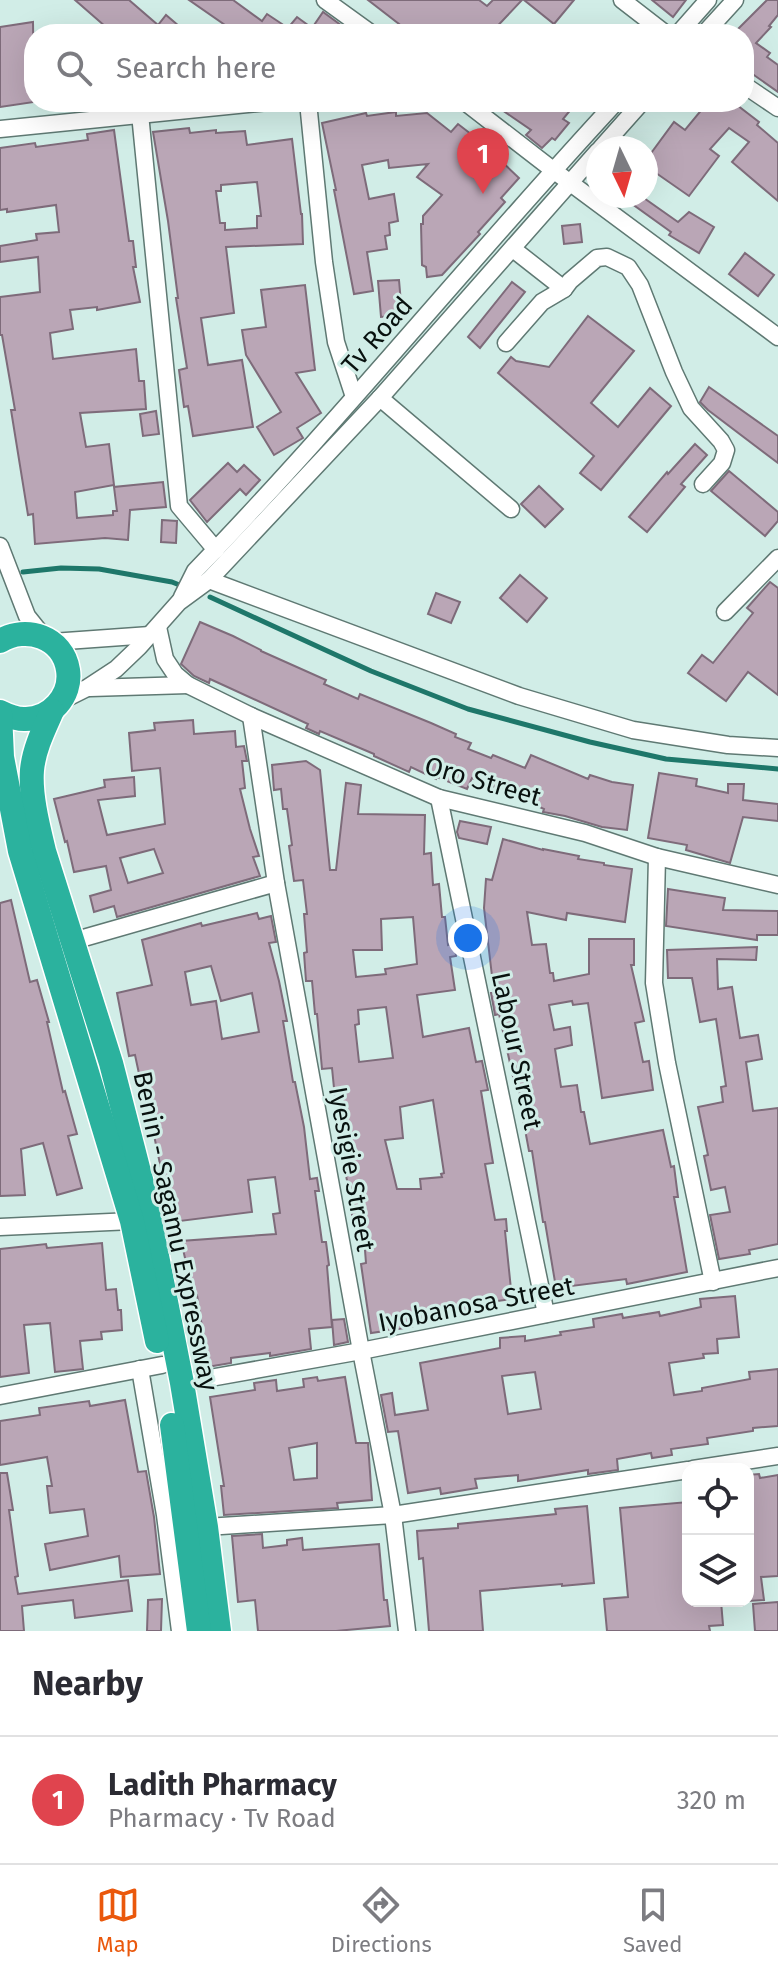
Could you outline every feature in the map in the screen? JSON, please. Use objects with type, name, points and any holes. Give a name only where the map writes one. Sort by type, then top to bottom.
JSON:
[{"type":"highway","points":[[4,636],[22,633],[48,639]]},
{"type":"highway","name":"Benin - Sagamu Expressway","points":[[48,639],[63,654],[68,670],[68,686],[40,739],[32,770],[36,816],[44,851],[111,1063],[145,1195],[182,1383],[206,1527],[219,1631]]},
{"type":"highway","points":[[57,706],[40,717],[26,720],[0,712],[2,757],[20,851],[132,1221],[151,1367],[181,1486],[199,1631]]},
{"type":"highway","points":[[0,807],[20,851]]},
{"type":"street","points":[[325,0],[358,24]]},
{"type":"street","points":[[622,0],[653,24]]},
{"type":"street","points":[[687,24],[708,0]]},
{"type":"street","points":[[713,24],[735,0]]},
{"type":"street","points":[[754,92],[778,108]]},
{"type":"street","points":[[0,129],[161,112]]},
{"type":"street","points":[[309,112],[324,262],[336,342],[354,397]]},
{"type":"street","points":[[478,112],[778,337]]},
{"type":"street","name":"Tv Road","points":[[179,602],[195,571],[607,112]]},
{"type":"street","name":"Tv Road","points":[[612,136],[633,112]]},
{"type":"street","points":[[140,114],[179,506],[216,550]]},
{"type":"street","name":"Tv Road","points":[[57,706],[116,669],[179,602],[209,580],[380,398],[586,164]]},
{"type":"street","points":[[513,249],[564,289]]},
{"type":"street","points":[[506,343],[542,302],[564,289],[597,258],[607,257],[628,267],[640,285],[691,408],[726,450],[722,463],[703,484]]},
{"type":"street","points":[[380,398],[511,509]]},
{"type":"street","points":[[0,546],[27,616],[48,639],[154,631]]},
{"type":"street","points":[[725,612],[778,558]]},
{"type":"street","points":[[209,580],[534,700],[633,730],[728,745],[778,748]]},
{"type":"street","name":"Oro Street","points":[[154,631],[165,659],[175,674],[188,685],[251,716],[439,798],[585,833],[657,857],[778,885]]},
{"type":"street","name":"Oro Street","points":[[87,688],[188,685]]},
{"type":"street","name":"Iyesigie Street","points":[[251,716],[276,883],[393,1515],[407,1631]]},
{"type":"street","name":"Labour Street","points":[[439,798],[546,1314]]},
{"type":"street","points":[[657,857],[654,983],[667,1063],[713,1282]]},
{"type":"street","points":[[73,941],[276,883]]},
{"type":"street","points":[[0,1227],[132,1221]]},
{"type":"street","name":"Iyobanosa Street","points":[[182,1383],[361,1351],[778,1268]]},
{"type":"street","points":[[0,1396],[151,1367],[180,1631]]},
{"type":"street","points":[[731,1463],[778,1456]]},
{"type":"street","points":[[206,1527],[393,1515],[682,1470]]},
{"type":"building","points":[[75,0],[129,0],[157,24],[103,24]]},
{"type":"building","points":[[189,0],[233,0],[262,21],[267,14],[282,24],[224,24]]},
{"type":"building","points":[[368,0],[479,0],[487,6],[493,0],[522,0],[499,24],[399,24]]},
{"type":"building","points":[[524,0],[574,0],[554,24]]},
{"type":"building","points":[[652,0],[686,0],[673,17]]},
{"type":"building","points":[[767,0],[778,0],[778,15],[756,43],[770,53],[767,57],[778,65],[778,92],[754,75],[754,24],[743,24]]},
{"type":"building","points":[[323,12],[339,24],[315,24]]},
{"type":"building","points":[[166,15],[177,24],[159,24]]},
{"type":"building","points":[[297,17],[307,24],[291,24]]},
{"type":"building","points":[[33,22],[24,24],[24,103],[0,107],[0,27]]},
{"type":"building","points":[[396,112],[396,116],[427,113],[451,132],[458,124],[519,178],[501,198],[505,202],[478,232],[480,234],[442,275],[427,277],[426,267],[422,265],[421,224],[423,216],[442,195],[417,177],[428,164],[389,168],[388,160],[362,165],[369,199],[394,194],[398,221],[389,223],[390,235],[385,236],[387,249],[367,252],[373,291],[354,294],[322,123],[366,113],[367,116]]},
{"type":"building","points":[[505,112],[569,112],[563,119],[569,123],[555,140],[552,138],[542,148],[526,135],[531,130]]},
{"type":"building","points":[[700,112],[746,112],[778,143],[778,201],[732,162],[749,142],[729,128],[710,149],[719,156],[689,196],[658,174],[658,144],[674,122],[685,130]]},
{"type":"building","points":[[189,128],[190,133],[245,131],[247,145],[292,139],[303,244],[226,247],[234,313],[201,318],[208,365],[242,360],[253,427],[193,436],[188,406],[184,407],[179,370],[187,368],[153,132]],"holes":[[[257,182],[261,216],[257,216],[257,228],[225,230],[225,223],[220,223],[216,191],[221,191],[221,185]]]},
{"type":"building","points":[[114,130],[140,302],[97,310],[97,307],[70,310],[73,329],[50,333],[53,359],[136,349],[139,381],[144,381],[146,409],[80,413],[86,447],[109,444],[114,485],[75,492],[77,518],[113,515],[113,511],[117,511],[114,487],[163,482],[166,507],[130,510],[128,540],[105,538],[35,544],[33,514],[28,515],[11,410],[15,410],[0,335],[0,297],[40,292],[38,257],[0,262],[0,246],[37,240],[36,234],[59,232],[56,205],[7,212],[7,209],[0,210],[0,148],[88,140],[87,134]]},
{"type":"building","points":[[638,208],[658,208],[678,222],[689,212],[714,227],[699,253],[669,235],[671,232]]},
{"type":"building","points":[[580,224],[582,242],[564,244],[562,226]]},
{"type":"building","points":[[745,253],[774,275],[758,296],[729,274]]},
{"type":"building","points":[[399,280],[402,315],[381,317],[378,281]]},
{"type":"building","points":[[512,282],[525,292],[480,348],[468,337]]},
{"type":"building","points":[[305,285],[315,370],[296,373],[321,413],[297,428],[303,438],[274,455],[257,427],[281,412],[246,355],[242,330],[266,327],[261,290]]},
{"type":"building","points":[[588,316],[634,351],[591,403],[618,427],[650,388],[671,406],[601,490],[580,473],[594,456],[498,373],[511,357],[516,361],[549,367]]},
{"type":"building","points":[[709,387],[778,436],[778,463],[700,402]]},
{"type":"building","points":[[156,411],[159,434],[143,436],[140,414]]},
{"type":"building","points":[[695,444],[707,455],[681,484],[685,487],[647,532],[629,517]]},
{"type":"building","points":[[228,463],[237,472],[244,465],[260,480],[246,495],[240,489],[207,522],[190,500]]},
{"type":"building","points":[[729,471],[778,512],[778,521],[765,536],[711,491]]},
{"type":"building","points":[[539,486],[563,509],[545,527],[521,504]]},
{"type":"building","points":[[162,520],[177,521],[176,543],[161,542]]},
{"type":"building","points":[[520,575],[547,598],[527,622],[500,598]]},
{"type":"building","points":[[770,582],[778,588],[778,695],[748,672],[726,701],[688,673],[702,655],[713,663],[753,613],[747,608]]},
{"type":"building","points":[[436,593],[460,602],[451,623],[428,614]]},
{"type":"building","points":[[200,622],[326,680],[324,684],[358,699],[360,694],[456,734],[455,737],[471,743],[468,749],[491,758],[493,755],[525,768],[531,755],[588,779],[590,775],[633,785],[627,830],[543,812],[544,809],[472,778],[467,789],[411,767],[409,772],[374,754],[306,728],[308,724],[210,679],[209,683],[194,676],[181,664]]},
{"type":"building","points":[[193,720],[194,734],[235,731],[236,747],[244,746],[247,761],[242,761],[245,788],[240,789],[259,856],[253,857],[260,876],[117,917],[114,906],[94,912],[90,896],[111,890],[106,866],[74,872],[54,799],[105,787],[104,780],[134,777],[135,796],[98,800],[107,835],[165,824],[160,768],[132,771],[129,733],[155,730],[154,723]],"holes":[[[154,849],[163,873],[128,883],[120,858]]]},
{"type":"building","points":[[306,761],[320,770],[330,870],[336,870],[346,783],[361,785],[358,814],[425,815],[424,854],[431,853],[433,885],[439,884],[448,945],[455,944],[456,956],[450,957],[455,990],[417,995],[423,1037],[469,1028],[476,1062],[482,1061],[488,1090],[481,1091],[493,1163],[485,1164],[495,1220],[506,1219],[512,1299],[483,1303],[484,1312],[411,1322],[412,1327],[371,1333],[361,1264],[366,1263],[363,1225],[353,1226],[342,1159],[348,1157],[344,1117],[337,1118],[332,1068],[322,1069],[312,981],[306,981],[304,914],[307,914],[303,880],[294,881],[287,809],[283,809],[281,789],[274,790],[272,765]],"holes":[[[413,917],[417,964],[385,969],[386,974],[356,977],[353,950],[382,950],[381,919]],[[386,1007],[393,1058],[359,1062],[355,1025],[359,1024],[358,1010]],[[433,1100],[444,1173],[442,1177],[420,1179],[421,1189],[397,1189],[385,1140],[403,1138],[400,1107]]]},
{"type":"building","points":[[659,773],[697,779],[696,786],[728,793],[728,784],[744,784],[743,800],[778,804],[778,821],[743,817],[730,863],[686,850],[687,845],[648,838]]},
{"type":"building","points":[[460,821],[491,827],[487,844],[459,838]]},
{"type":"building","points":[[503,839],[579,856],[578,859],[632,869],[625,922],[567,913],[566,920],[527,912],[532,945],[546,944],[554,981],[589,974],[589,939],[634,939],[634,965],[631,965],[644,1021],[635,1023],[643,1062],[649,1061],[653,1090],[602,1098],[588,1003],[573,1005],[572,1001],[549,1005],[554,1030],[570,1027],[572,1045],[555,1049],[561,1087],[577,1085],[590,1144],[663,1130],[671,1167],[674,1166],[678,1197],[674,1197],[687,1272],[627,1284],[626,1279],[556,1288],[518,1081],[514,1081],[499,1014],[495,1015],[491,993],[494,993],[484,908],[486,879],[492,880]]},
{"type":"building","points":[[668,889],[725,898],[723,910],[778,911],[778,935],[757,935],[757,940],[666,926]]},
{"type":"building","points":[[11,900],[30,982],[37,980],[63,1092],[77,1134],[68,1136],[82,1188],[57,1195],[43,1143],[21,1149],[25,1195],[0,1196],[0,903]]},
{"type":"building","points":[[257,913],[259,919],[271,916],[276,942],[269,943],[287,1021],[283,1021],[293,1082],[304,1127],[310,1179],[317,1178],[319,1191],[315,1191],[322,1242],[326,1242],[329,1265],[332,1327],[309,1329],[311,1349],[231,1358],[231,1363],[201,1368],[196,1328],[202,1327],[197,1295],[194,1296],[181,1241],[276,1234],[273,1214],[280,1213],[275,1177],[248,1180],[252,1212],[172,1222],[149,1111],[135,1055],[129,1056],[117,993],[152,985],[142,940],[201,923],[202,926]],"holes":[[[211,966],[221,1001],[252,993],[259,1032],[222,1039],[216,1001],[191,1005],[185,972]]]},
{"type":"building","points":[[757,947],[756,960],[717,959],[718,989],[732,987],[740,1038],[758,1035],[762,1059],[746,1062],[753,1111],[778,1108],[778,1244],[749,1250],[750,1254],[719,1259],[710,1215],[730,1212],[725,1187],[711,1190],[704,1156],[708,1155],[698,1107],[723,1102],[721,1087],[726,1086],[716,1019],[700,1022],[692,978],[668,978],[667,950]]},
{"type":"building","points":[[102,1243],[106,1290],[116,1289],[122,1330],[101,1332],[102,1339],[80,1341],[83,1369],[55,1372],[50,1323],[24,1325],[29,1373],[0,1377],[0,1249]]},
{"type":"building","points":[[735,1296],[739,1337],[717,1339],[718,1353],[669,1363],[674,1395],[750,1379],[749,1372],[778,1369],[778,1426],[707,1438],[708,1444],[671,1449],[672,1455],[652,1458],[651,1453],[617,1459],[618,1470],[588,1474],[588,1470],[518,1481],[518,1475],[475,1479],[477,1488],[441,1494],[440,1488],[408,1493],[398,1431],[388,1432],[381,1395],[392,1393],[395,1415],[428,1410],[420,1363],[500,1348],[500,1338],[525,1336],[525,1341],[594,1327],[593,1319],[659,1312],[660,1316],[701,1307],[700,1299]],"holes":[[[535,1372],[541,1409],[508,1414],[502,1376]]]},
{"type":"building","points":[[344,1319],[348,1342],[334,1345],[332,1320]]},
{"type":"building","points":[[317,1377],[318,1381],[345,1377],[356,1443],[368,1443],[372,1500],[337,1503],[338,1508],[224,1515],[221,1486],[224,1486],[210,1397],[255,1390],[254,1383],[276,1380],[277,1391],[304,1387],[303,1379]],"holes":[[[317,1443],[317,1478],[294,1480],[289,1448]]]},
{"type":"building","points":[[125,1400],[138,1472],[146,1471],[160,1574],[121,1577],[119,1556],[50,1570],[45,1544],[88,1536],[84,1509],[50,1513],[47,1486],[52,1486],[47,1457],[0,1465],[0,1421],[40,1415],[39,1408],[89,1401],[90,1406]]},
{"type":"building","points":[[0,1473],[7,1473],[13,1510],[9,1510],[18,1594],[128,1580],[132,1611],[75,1618],[73,1600],[22,1606],[24,1631],[0,1631]]},
{"type":"building","points":[[754,1474],[759,1474],[760,1478],[778,1475],[778,1576],[761,1577],[764,1600],[754,1601],[754,1535]]},
{"type":"building","points":[[682,1503],[682,1607],[722,1607],[723,1625],[709,1626],[710,1631],[607,1631],[604,1599],[628,1597],[620,1508]]},
{"type":"building","points":[[587,1506],[594,1583],[480,1591],[483,1631],[429,1631],[423,1558],[419,1559],[417,1531],[556,1514],[555,1509]]},
{"type":"building","points":[[262,1534],[263,1548],[287,1545],[287,1540],[302,1538],[303,1550],[379,1544],[384,1600],[387,1600],[390,1626],[336,1631],[258,1631],[255,1600],[238,1602],[232,1536]]},
{"type":"building","points":[[162,1599],[161,1631],[147,1631],[148,1600]]},
{"type":"building","points":[[778,1602],[778,1631],[755,1631],[754,1604]]},
{"type":"waterway","points":[[23,572],[61,568],[99,569],[182,586]]},
{"type":"waterway","points":[[210,597],[371,671],[468,709],[666,759],[778,769]]},
{"type":"place","name":"Ladith Pharmacy","points":[[483,194]]}]
